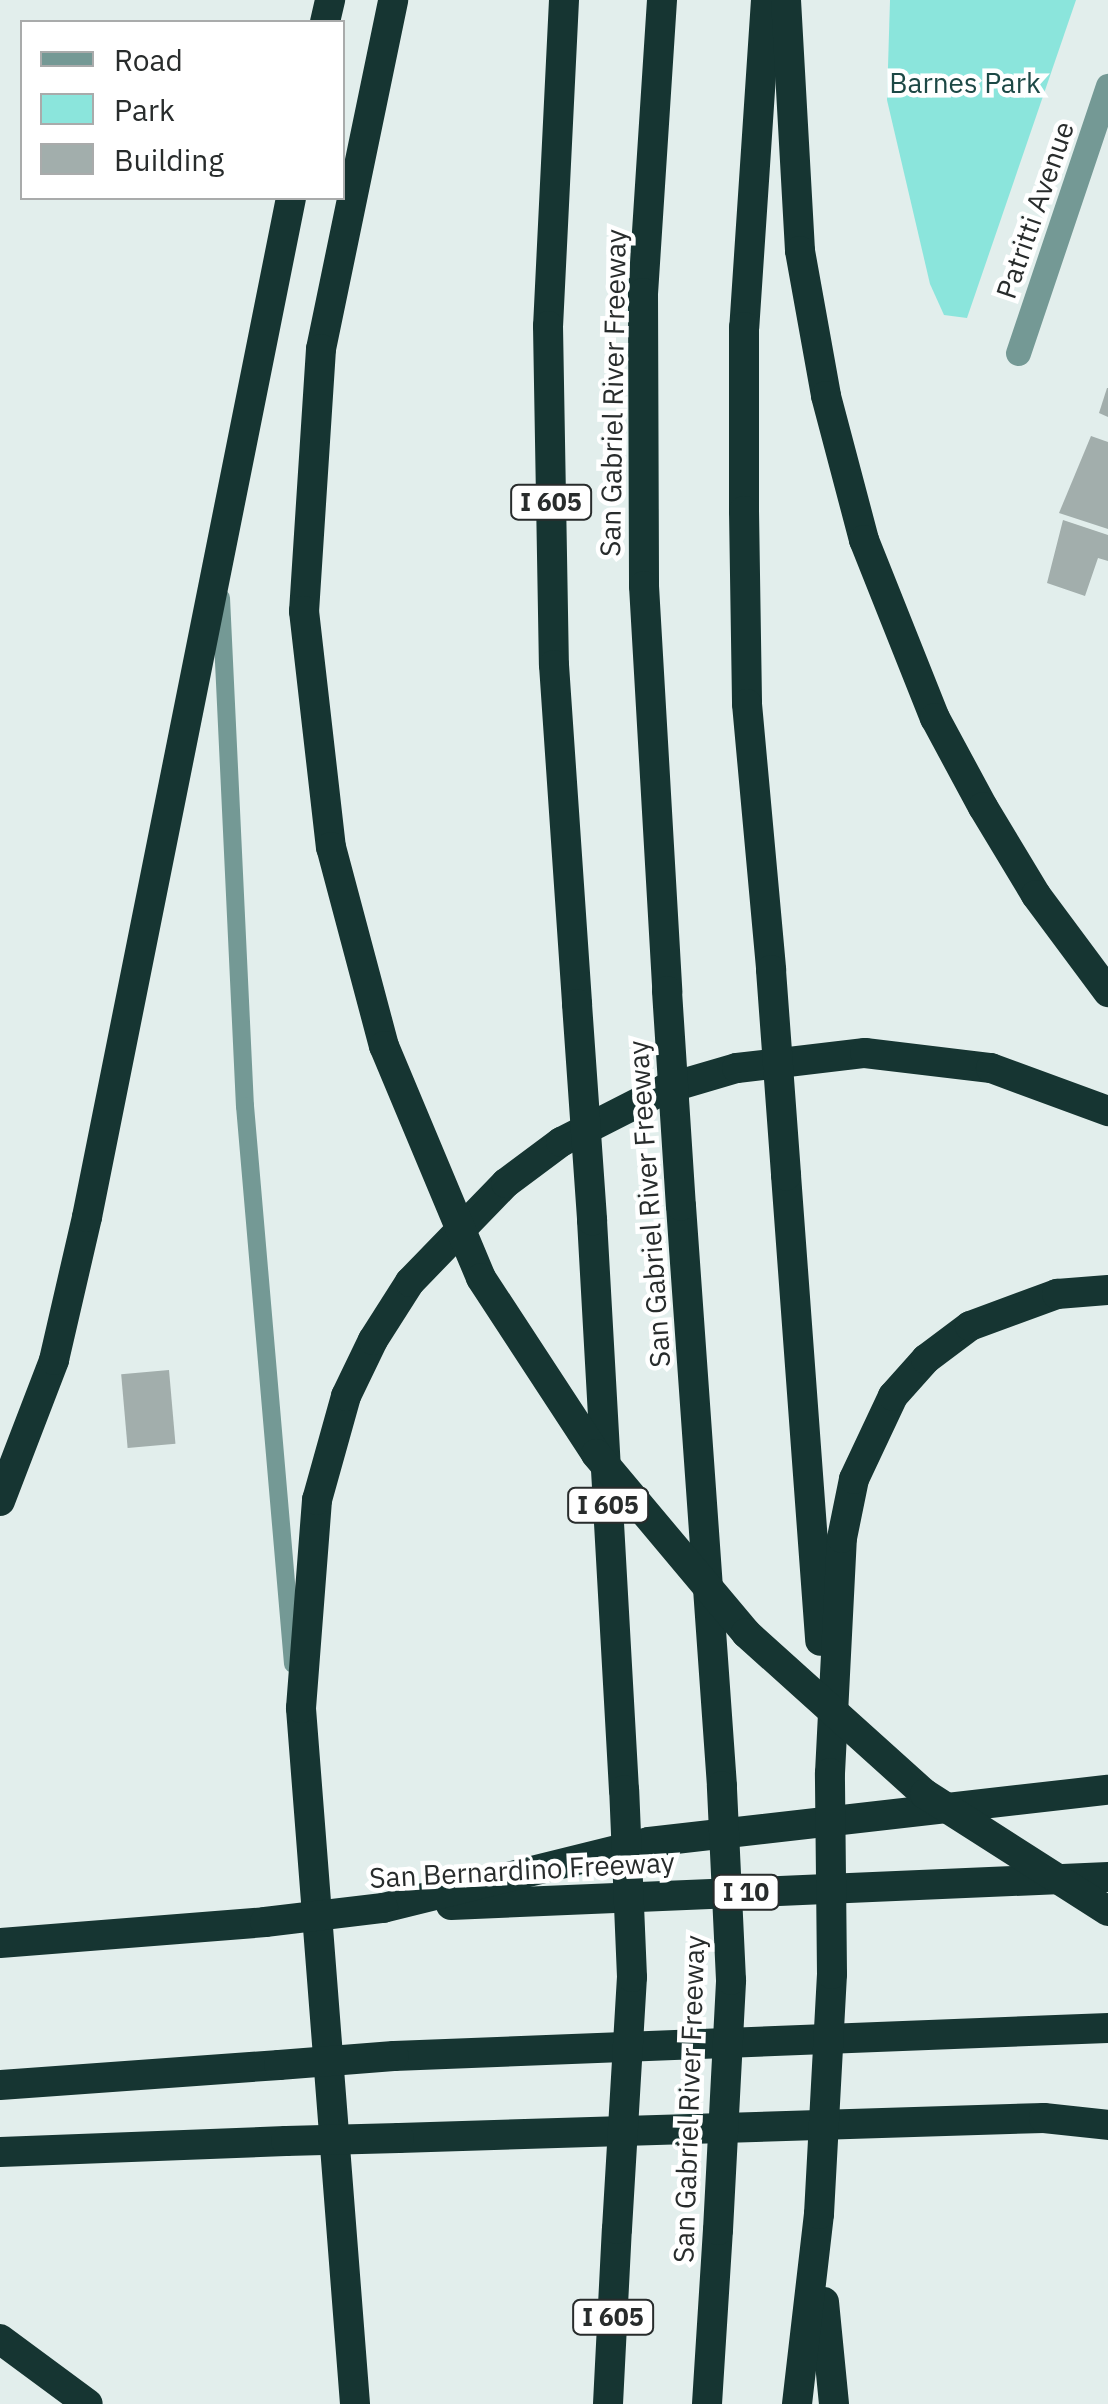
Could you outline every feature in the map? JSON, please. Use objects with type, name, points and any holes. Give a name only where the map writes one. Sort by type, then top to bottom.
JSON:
[{"type":"highway","points":[[393,0],[321,349],[304,611],[331,847],[384,1046],[481,1278],[596,1454],[746,1633],[925,1794],[1108,1911]]},
{"type":"highway","name":"San Gabriel River Freeway","points":[[564,0],[548,326],[554,665],[592,1220],[632,1977],[608,2404]]},
{"type":"highway","name":"San Gabriel River Freeway","points":[[662,0],[642,292],[644,566],[667,991],[722,1786],[731,1980],[707,2404]]},
{"type":"highway","points":[[766,0],[744,326],[747,704],[771,970],[830,1773]]},
{"type":"highway","points":[[786,0],[800,252],[826,396],[864,540],[936,718],[975,792],[1036,895],[1108,992]]},
{"type":"highway","points":[[0,1501],[58,1342],[221,567],[291,200]]},
{"type":"highway","points":[[355,2404],[304,1796],[301,1708],[310,1546],[340,1414],[373,1340],[410,1282],[506,1183],[561,1142],[665,1089],[812,1056],[865,1052],[991,1068],[1108,1111]]},
{"type":"highway","points":[[796,2404],[819,2214],[832,1974],[830,1773],[842,1538],[854,1480],[893,1396],[926,1359],[970,1326],[1057,1294],[1108,1290]]},
{"type":"highway","points":[[383,1908],[649,1842],[1108,1790]]},
{"type":"highway","name":"San Bernardino Freeway","points":[[0,1944],[383,1908],[1108,1877]]},
{"type":"highway","points":[[0,2085],[394,2056],[1108,2028]]},
{"type":"highway","points":[[0,2152],[1044,2118],[1108,2125]]},
{"type":"highway","points":[[819,2214],[834,2404]]},
{"type":"highway","points":[[0,2339],[88,2404]]},
{"type":"street","name":"Patritti Avenue","points":[[1018,353],[1108,86]]},
{"type":"lane","points":[[221,567],[240,1029],[304,1796]]},
{"type":"green space","name":"Barnes Park","points":[[890,0],[1076,0],[967,318],[944,315],[930,284],[887,100]]},
{"type":"building","points":[[1108,388],[1108,417],[1099,413]]},
{"type":"building","points":[[1091,436],[1108,442],[1108,529],[1059,513]]},
{"type":"building","points":[[1063,520],[1108,535],[1108,561],[1098,558],[1085,596],[1047,583]]},
{"type":"building","points":[[169,1370],[175,1444],[128,1448],[121,1374]]}]
